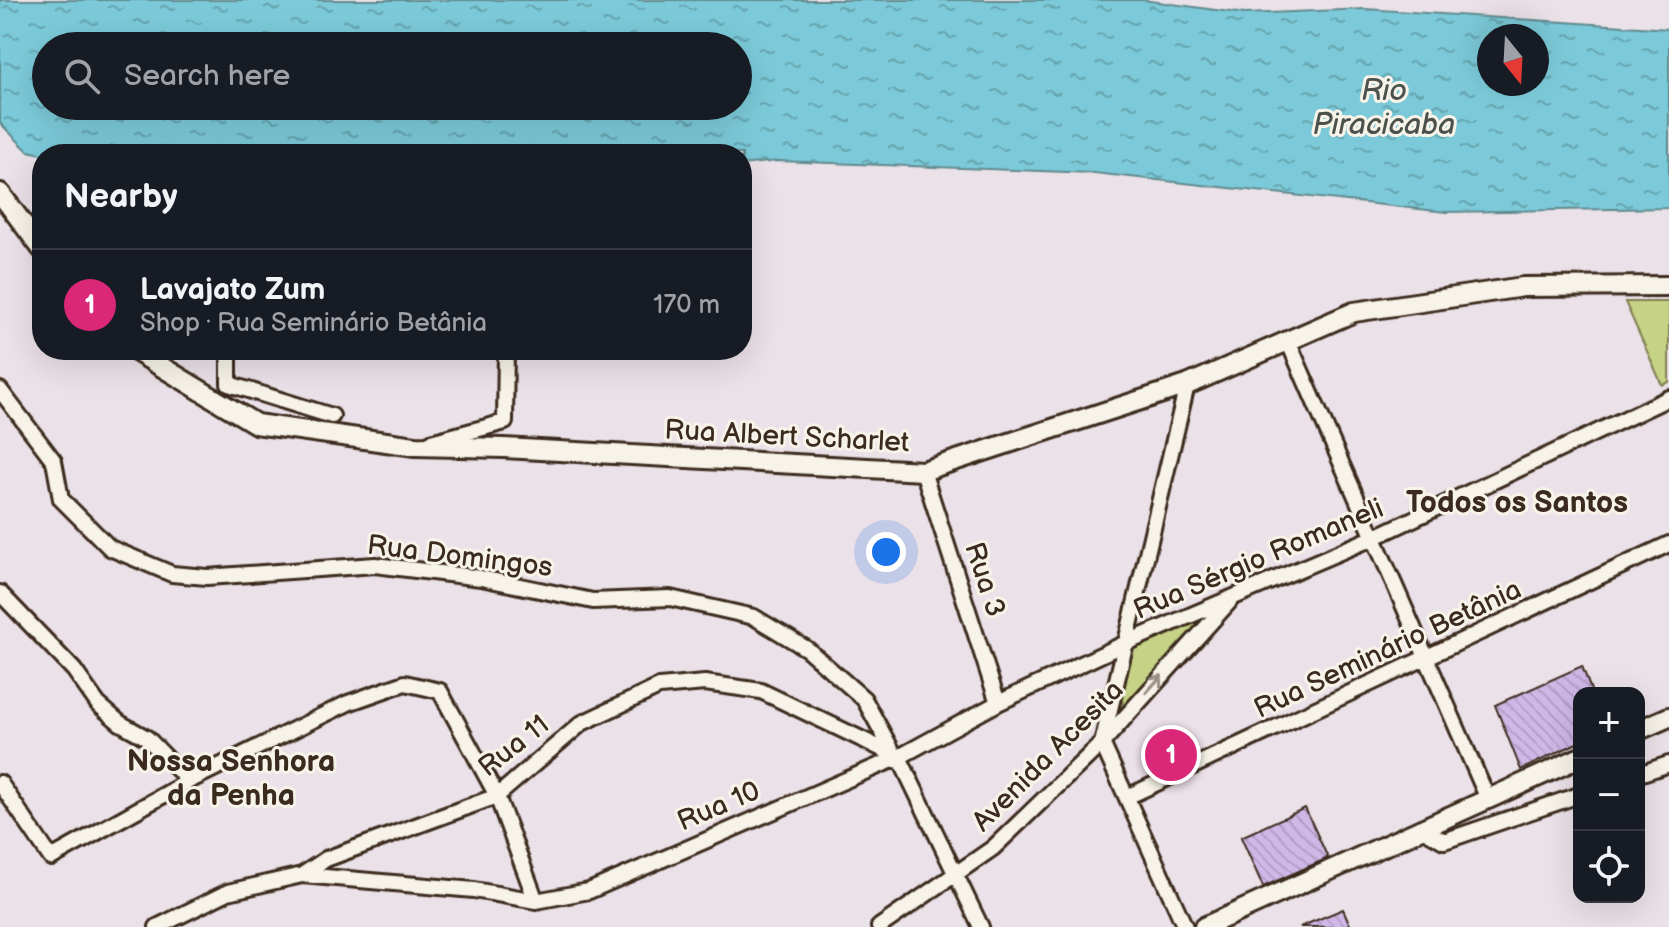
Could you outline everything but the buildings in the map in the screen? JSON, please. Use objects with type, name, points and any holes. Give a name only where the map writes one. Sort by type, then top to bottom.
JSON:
[{"type":"main road","points":[[0,193],[32,236]]},
{"type":"main road","name":"Rua Albert Scharlet","points":[[150,360],[256,424],[415,446],[923,471],[1187,385],[1354,312],[1424,299],[1523,287],[1669,286]]},
{"type":"main road","points":[[1645,727],[1669,717]]},
{"type":"main road","points":[[1204,927],[1577,759]]},
{"type":"street","points":[[1288,341],[1488,799]]},
{"type":"street","points":[[229,360],[229,384],[332,416]]},
{"type":"street","points":[[415,446],[505,422],[506,360]]},
{"type":"street","points":[[1185,927],[1102,743],[1187,385]]},
{"type":"street","name":"Rua Domingos","points":[[0,390],[54,461],[61,499],[110,548],[172,574],[207,577],[375,565],[481,578],[593,601],[670,598],[754,617],[807,649],[864,699],[897,755],[954,878],[981,927]]},
{"type":"street","name":"Rua Sérgio Romaneli","points":[[1128,642],[1375,537],[1669,398]]},
{"type":"street","name":"Rua 3","points":[[923,471],[998,703]]},
{"type":"street","name":"Rua Seminário Betânia","points":[[1127,797],[1669,544]]},
{"type":"street","points":[[0,593],[74,670],[98,704],[120,723],[147,738],[189,781]]},
{"type":"street","name":"Avenida Acesita","points":[[879,927],[954,878],[993,848],[1102,743],[1232,598]]},
{"type":"street","name":"Rua 10","points":[[302,875],[474,890],[536,901],[589,891],[897,755],[1128,642]]},
{"type":"street","points":[[0,783],[51,858],[189,781],[348,703],[405,683],[440,691],[497,796],[536,901]]},
{"type":"street","name":"Rua 11","points":[[157,927],[228,892],[302,875],[326,859],[497,796],[582,723],[659,687],[705,683],[761,691],[897,755]]},
{"type":"street","points":[[1645,772],[1669,764]]},
{"type":"street","points":[[1424,830],[1444,841],[1573,797]]},
{"type":"green space","points":[[1625,302],[1669,302],[1669,382],[1662,385]]},
{"type":"green space","points":[[1209,614],[1122,709],[1126,668],[1137,642]]},
{"type":"water","name":"Rio Piracicaba","points":[[0,0],[1143,0],[1245,14],[1366,9],[1669,29],[1669,208],[1446,212],[1094,173],[778,161],[752,164],[752,144],[32,144],[32,152],[0,123]]},
{"type":"place","name":"Lavajato Zum","points":[[1171,755]]},
{"type":"district","name":"Todos os Santos","points":[[1517,502]]},
{"type":"district","name":"Nossa Senhora da Penha","points":[[231,778]]}]
